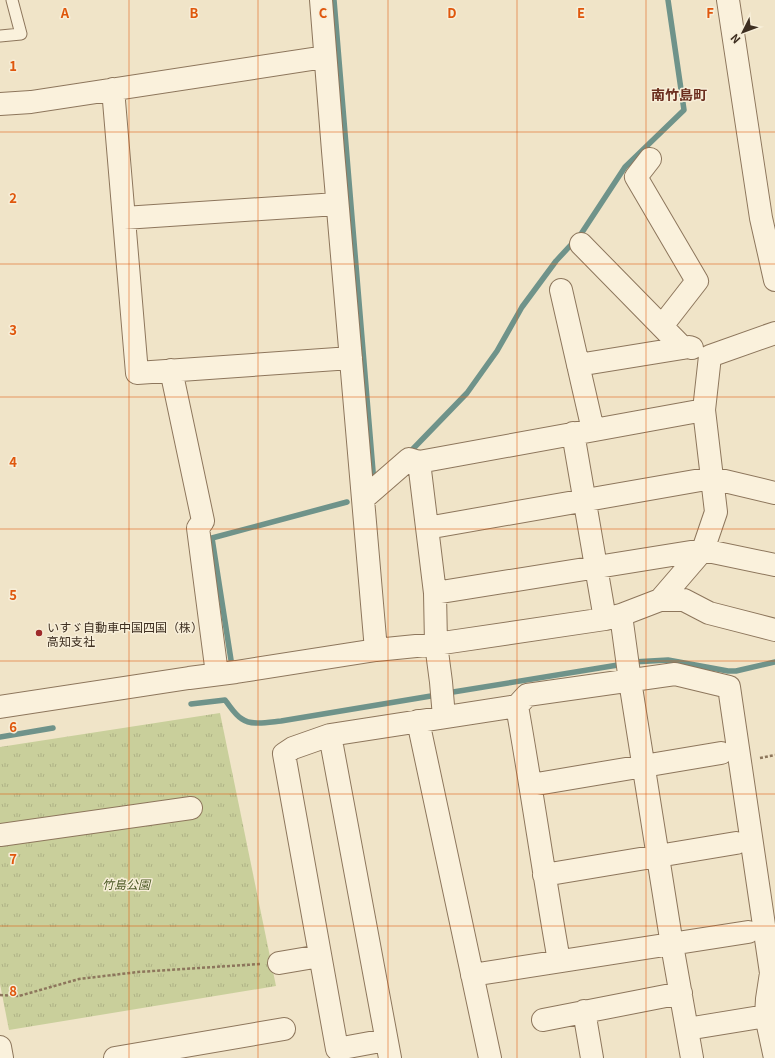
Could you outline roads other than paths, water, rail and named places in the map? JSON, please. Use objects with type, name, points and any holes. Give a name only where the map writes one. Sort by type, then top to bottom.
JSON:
[{"type":"street","points":[[321,0],[337,204],[376,650]]},
{"type":"street","points":[[728,0],[761,218],[775,280]]},
{"type":"street","points":[[0,104],[31,102],[325,57]]},
{"type":"street","points":[[113,89],[137,373],[351,358]]},
{"type":"street","points":[[650,159],[636,178],[697,281],[662,326]]},
{"type":"street","points":[[124,218],[337,204]]},
{"type":"street","points":[[581,244],[683,348]]},
{"type":"street","points":[[561,290],[578,365],[583,432],[584,500],[596,567],[613,617],[626,646],[672,945],[692,1058]]},
{"type":"street","points":[[578,365],[689,347],[710,356],[775,333]]},
{"type":"street","points":[[660,600],[703,550],[716,512],[704,410],[710,356]]},
{"type":"street","points":[[171,370],[203,521],[198,528],[217,674]]},
{"type":"street","points":[[363,499],[409,459],[419,462],[704,410]]},
{"type":"street","points":[[419,462],[435,593],[436,644],[443,712]]},
{"type":"street","points":[[427,528],[712,478],[775,493]]},
{"type":"street","points":[[435,593],[703,550],[775,565]]},
{"type":"street","points":[[0,708],[376,650],[436,644],[613,617],[660,600],[684,600],[708,613],[775,630]]},
{"type":"street","points":[[330,735],[388,1049],[337,1049],[284,754],[293,748],[330,735],[418,721],[443,712],[517,706],[527,696],[630,679],[675,674],[729,687],[773,972],[767,999],[766,1016],[775,1058]]},
{"type":"street","points":[[517,706],[559,961]]},
{"type":"street","points":[[418,721],[490,1058]]},
{"type":"street","points":[[531,785],[721,753]]},
{"type":"street","points":[[0,835],[191,808]]},
{"type":"street","points":[[544,875],[736,843]]},
{"type":"street","points":[[472,975],[748,932]]},
{"type":"street","points":[[279,963],[320,956]]},
{"type":"street","points":[[543,1020],[681,992]]},
{"type":"street","points":[[584,1011],[592,1058]]},
{"type":"street","points":[[687,1030],[766,1016]]},
{"type":"street","points":[[116,1058],[144,1056],[284,1030]]},
{"type":"street","points":[[0,1048],[2,1058]]},
{"type":"lane","points":[[0,36],[21,34],[12,0]]},
{"type":"waterway","points":[[334,0],[374,483]]},
{"type":"waterway","points":[[408,454],[467,393],[497,351],[522,307],[556,261],[581,234],[625,167],[684,110],[668,0]]},
{"type":"waterway","points":[[231,660],[212,538],[347,502]]},
{"type":"waterway","points":[[633,662],[668,660],[728,671],[736,671],[775,662]]},
{"type":"waterway","points":[[447,693],[624,664]]},
{"type":"waterway","points":[[191,704],[225,700],[235,713],[242,719],[250,722],[261,723],[437,695]]},
{"type":"waterway","points":[[0,737],[53,728]]},
{"type":"place","name":"いすゞ自動車中国四国（株） 高知支社","points":[[39,633]]},
{"type":"district","name":"南竹島町","points":[[679,94]]},
{"type":"park label","name":"竹島公園","points":[[126,883]]}]
